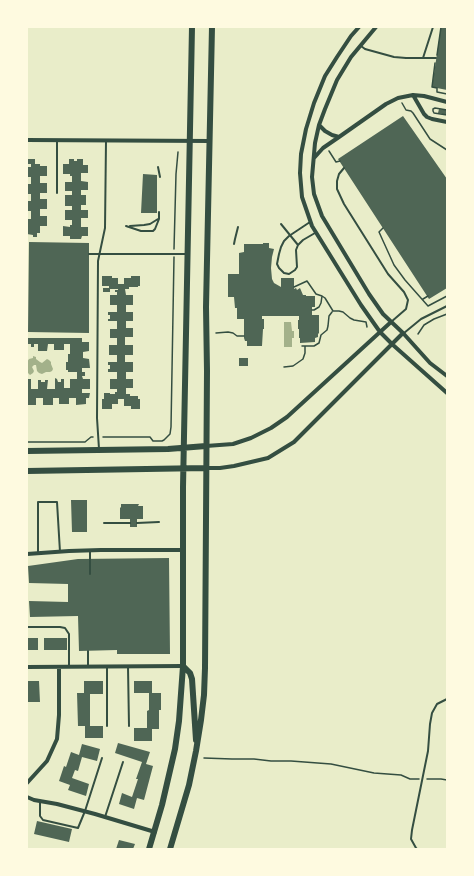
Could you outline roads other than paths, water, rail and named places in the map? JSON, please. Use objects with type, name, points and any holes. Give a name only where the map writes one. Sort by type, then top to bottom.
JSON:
[{"type":"main road","points":[[150,849],[175,749],[179,721],[183,666],[184,448],[192,27]]},
{"type":"main road","points":[[170,849],[189,785],[196,751],[203,707],[205,668],[206,306],[212,27]]},
{"type":"main road","points":[[27,451],[184,448],[206,446]]},
{"type":"main road","points":[[27,471],[206,468]]},
{"type":"main road","points":[[183,666],[190,672],[192,679],[196,751]]},
{"type":"street","points":[[359,27],[325,76],[314,103],[306,129],[301,154],[300,173],[302,197],[312,226],[360,305],[380,332],[447,393]]},
{"type":"street","points":[[376,27],[351,57],[337,80],[319,125],[313,158],[312,177],[314,194],[322,216],[369,294],[383,314],[430,363],[447,376]]},
{"type":"street","points":[[313,158],[319,151],[338,137],[386,104],[399,98],[413,95],[424,96],[447,102]]},
{"type":"street","points":[[413,95],[427,117],[447,122]]},
{"type":"street","points":[[319,125],[331,135],[338,137]]},
{"type":"street","points":[[27,140],[210,140]]},
{"type":"street","points":[[206,446],[233,444],[251,438],[271,428],[287,417],[391,322]]},
{"type":"street","points":[[206,468],[227,467],[268,458],[294,442],[403,334]]},
{"type":"street","points":[[27,554],[90,550],[184,550]]},
{"type":"street","points":[[27,668],[183,666]]},
{"type":"street","points":[[27,783],[47,761],[57,739],[59,714],[59,667]]},
{"type":"street","points":[[27,796],[34,800],[85,811],[155,832]]},
{"type":"lane","points":[[423,58],[433,27]]},
{"type":"lane","points":[[360,45],[365,49],[394,57],[436,58]]},
{"type":"lane","points":[[57,140],[58,193]]},
{"type":"lane","points":[[99,450],[98,261],[105,226],[106,141]]},
{"type":"lane","points":[[158,167],[160,177]]},
{"type":"lane","points":[[344,168],[339,174],[337,181],[337,189],[344,204],[388,274],[404,292],[408,300],[406,309],[391,322]]},
{"type":"lane","points":[[159,212],[159,219],[154,230],[141,231],[126,226],[150,224],[159,219]]},
{"type":"lane","points":[[311,221],[284,241],[278,254],[277,264],[284,273],[289,274],[297,267],[296,250],[298,245],[303,240],[317,233]]},
{"type":"lane","points":[[281,224],[289,236],[298,245]]},
{"type":"lane","points":[[234,244],[238,227]]},
{"type":"lane","points":[[89,254],[187,254]]},
{"type":"lane","points":[[403,334],[421,318],[447,306]]},
{"type":"lane","points":[[38,554],[38,502],[58,502],[60,552]]},
{"type":"lane","points":[[137,523],[159,522]]},
{"type":"lane","points":[[104,523],[130,523]]},
{"type":"lane","points":[[90,550],[90,574]]},
{"type":"lane","points":[[27,627],[65,628],[69,634],[69,667]]},
{"type":"lane","points":[[88,650],[88,667]]},
{"type":"lane","points":[[128,666],[129,726]]},
{"type":"lane","points":[[107,667],[107,726]]},
{"type":"lane","points":[[418,849],[411,839],[428,751],[432,713],[437,704],[447,699]]},
{"type":"lane","points":[[40,801],[40,816],[43,820],[78,828],[102,758]]},
{"type":"lane","points":[[105,817],[123,762]]}]
